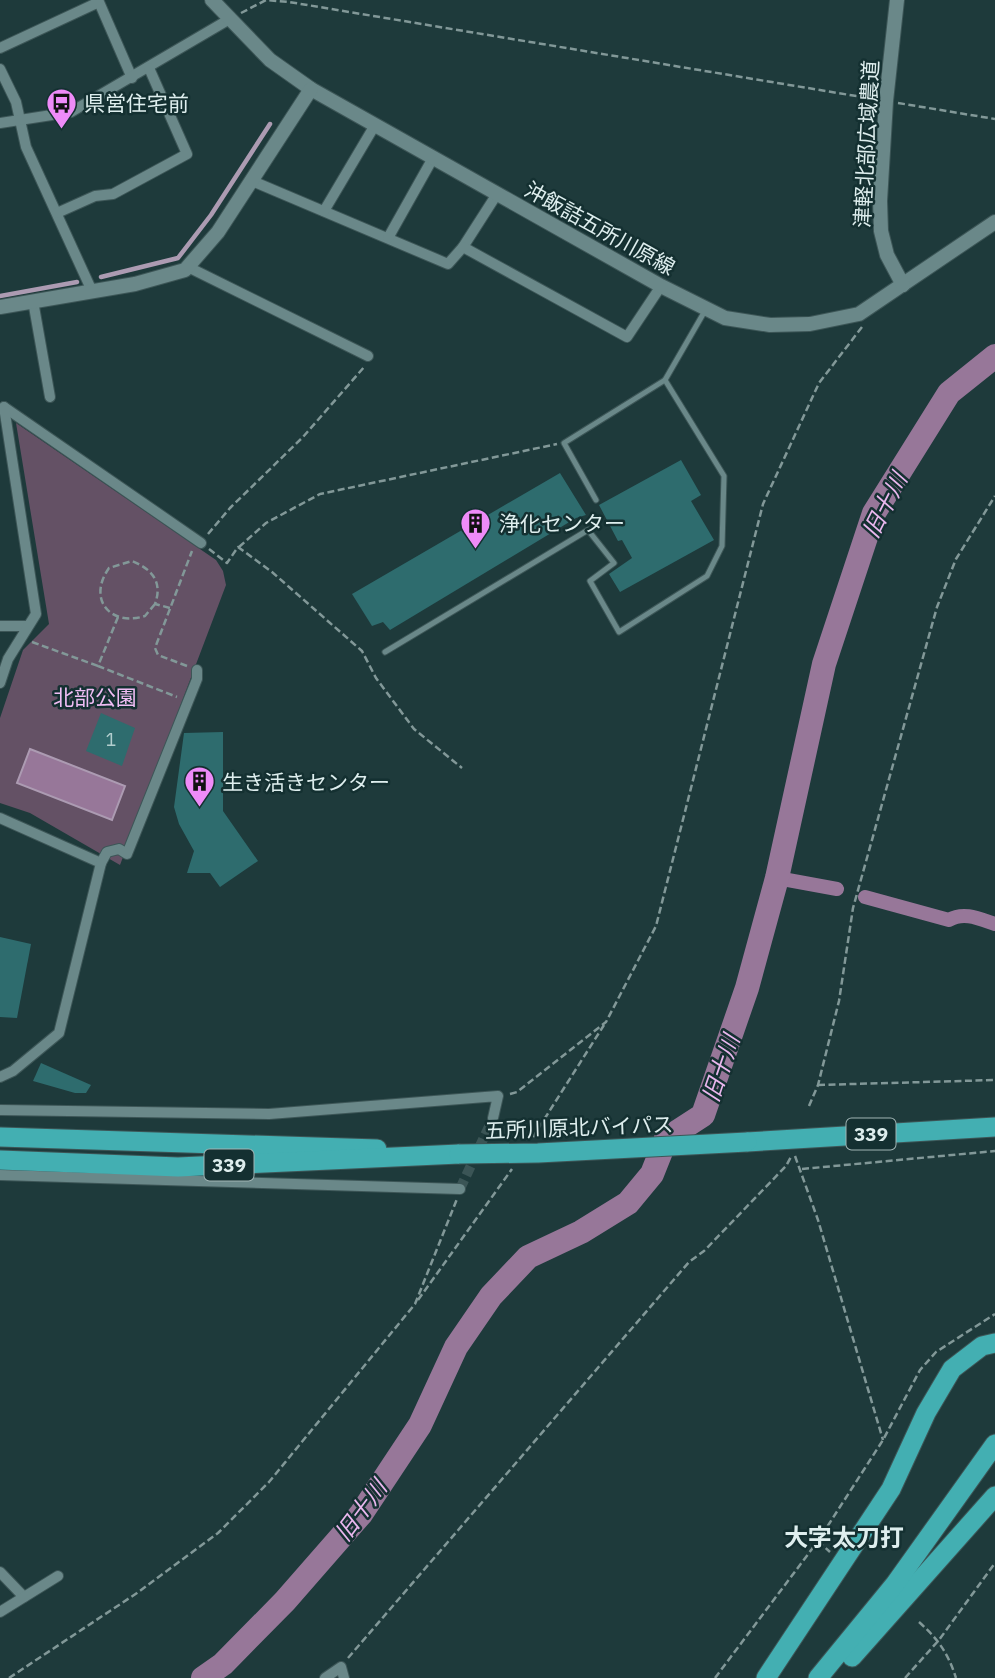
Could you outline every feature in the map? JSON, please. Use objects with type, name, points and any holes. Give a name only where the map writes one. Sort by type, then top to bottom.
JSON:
[{"type":"highway","name":"五所川原北バイパス","points":[[0,1160],[178,1167],[458,1154],[538,1153],[995,1128]]},
{"type":"highway","name":"五所川原北バイパス","points":[[0,1136],[363,1147],[458,1154]]},
{"type":"highway","points":[[766,1678],[891,1489],[926,1413],[952,1369],[982,1346],[995,1343]]},
{"type":"highway","points":[[818,1678],[895,1584],[995,1444]]},
{"type":"highway","points":[[833,1678],[995,1496]]},
{"type":"main road","name":"沖飯詰五所川原線","points":[[212,0],[228,20],[270,60],[311,89],[661,286],[725,318],[770,326],[810,324],[859,314],[995,222]]},
{"type":"main road","name":"津軽北部広域農道","points":[[897,0],[886,101],[881,231],[887,255],[903,285]]},
{"type":"main road","points":[[0,307],[135,284],[188,267],[218,232],[311,89]]},
{"type":"street","points":[[0,48],[99,2],[132,78]]},
{"type":"street","points":[[0,123],[71,113],[228,20]]},
{"type":"street","points":[[57,214],[95,196],[113,194],[187,154],[149,68]]},
{"type":"street","points":[[0,69],[16,102],[26,146],[92,291]]},
{"type":"street","points":[[324,211],[375,125]]},
{"type":"street","points":[[388,238],[433,158]]},
{"type":"street","points":[[250,180],[448,264],[463,247],[496,194]]},
{"type":"street","points":[[463,247],[627,337],[661,286]]},
{"type":"street","points":[[188,267],[368,356]]},
{"type":"street","points":[[33,301],[50,397]]},
{"type":"street","points":[[0,682],[8,659],[36,614],[4,407],[199,542]]},
{"type":"street","points":[[0,626],[27,626]]},
{"type":"street","points":[[0,1077],[13,1071],[59,1033],[101,863],[107,852],[119,849],[127,854],[189,701],[197,679],[197,670]]},
{"type":"street","points":[[0,818],[101,863]]},
{"type":"street","points":[[0,1110],[269,1114],[498,1096],[494,1118]]},
{"type":"street","points":[[0,1175],[460,1189]]},
{"type":"street","points":[[0,1572],[24,1597]]},
{"type":"street","points":[[0,1612],[58,1576]]},
{"type":"street","points":[[326,1678],[342,1672]]},
{"type":"lane","points":[[596,500],[564,443],[665,380],[706,309]]},
{"type":"lane","points":[[385,652],[589,530],[614,563],[590,581],[619,632],[707,576],[722,546],[724,476],[665,380]]},
{"type":"path","points":[[228,20],[266,1],[289,2],[995,119]]},
{"type":"path","points":[[498,1096],[517,1092],[606,1022],[656,926],[763,505],[819,383],[862,328],[859,314]]},
{"type":"path","points":[[197,670],[155,652],[170,608],[199,542],[303,437],[364,370],[368,356]]},
{"type":"path","points":[[199,542],[227,563],[238,547],[266,523],[320,494],[564,443]]},
{"type":"path","points":[[809,1106],[818,1085],[839,1002],[853,908],[937,607],[956,559],[995,496]]},
{"type":"path","points":[[238,547],[272,572],[362,651],[376,678],[414,729],[462,768]]},
{"type":"path","points":[[132,561],[153,573],[158,590],[155,604],[145,616],[118,617],[109,612],[99,594],[104,574],[116,564],[132,561]]},
{"type":"path","points":[[155,604],[170,608]]},
{"type":"path","points":[[99,666],[118,617]]},
{"type":"path","points":[[21,638],[189,701]]},
{"type":"path","points":[[818,1085],[995,1080]]},
{"type":"path","points":[[802,1169],[995,1151]]},
{"type":"path","points":[[342,1672],[689,1262],[704,1251],[786,1166],[794,1152],[802,1169],[883,1440]]},
{"type":"path","points":[[9,1678],[137,1593],[218,1533],[269,1482],[415,1304],[460,1189]]},
{"type":"path","points":[[715,1678],[818,1541],[883,1440],[905,1395],[928,1361],[936,1352],[995,1314]]},
{"type":"path","points":[[818,1541],[830,1552]]},
{"type":"path","points":[[905,1678],[939,1640],[995,1563]]},
{"type":"path","points":[[919,1622],[939,1640],[949,1657],[956,1678]]},
{"type":"green space","name":"北部公園","points":[[16,423],[216,560],[223,571],[226,585],[120,865],[30,813],[0,803],[0,718],[23,650],[49,624]]},
{"type":"shaded area","points":[[30,749],[125,786],[112,820],[17,783]]},
{"type":"building","points":[[681,460],[701,495],[691,501],[714,540],[620,592],[609,574],[632,558],[622,540],[618,541],[599,505]]},
{"type":"building","points":[[560,473],[586,515],[576,518],[390,630],[383,622],[372,626],[352,594]]},
{"type":"building","points":[[101,713],[135,728],[122,766],[86,751]]},
{"type":"building","name":"生き活きセンター","points":[[223,732],[223,811],[258,861],[220,887],[210,873],[187,873],[194,851],[179,824],[174,807],[184,733]]},
{"type":"building","points":[[0,937],[31,944],[17,1018],[0,1017]]},
{"type":"building","points":[[41,1063],[91,1085],[86,1093],[75,1093],[33,1081]]},
{"type":"waterway","points":[[101,277],[178,258],[211,215],[270,124]]},
{"type":"waterway","points":[[0,296],[77,282]]},
{"type":"waterway","name":"旧十川","points":[[203,1678],[223,1664],[285,1601],[361,1514],[420,1425],[456,1347],[491,1296],[528,1257],[581,1232],[628,1203],[652,1174],[666,1139],[703,1115],[747,988],[777,878],[824,664],[874,513],[949,393],[995,356]]},
{"type":"waterway","points":[[777,878],[837,889]]},
{"type":"waterway","points":[[865,897],[949,920],[966,916],[995,924]]},
{"type":"tunnel","points":[[460,1189],[493,1118]]},
{"type":"place","name":"県営住宅前","points":[[61,130]]},
{"type":"place","name":"浄化センター","points":[[476,550]]},
{"type":"place","name":"生き活きセンター","points":[[199,809]]},
{"type":"district","name":"大字太刀打","points":[[844,1537]]}]
